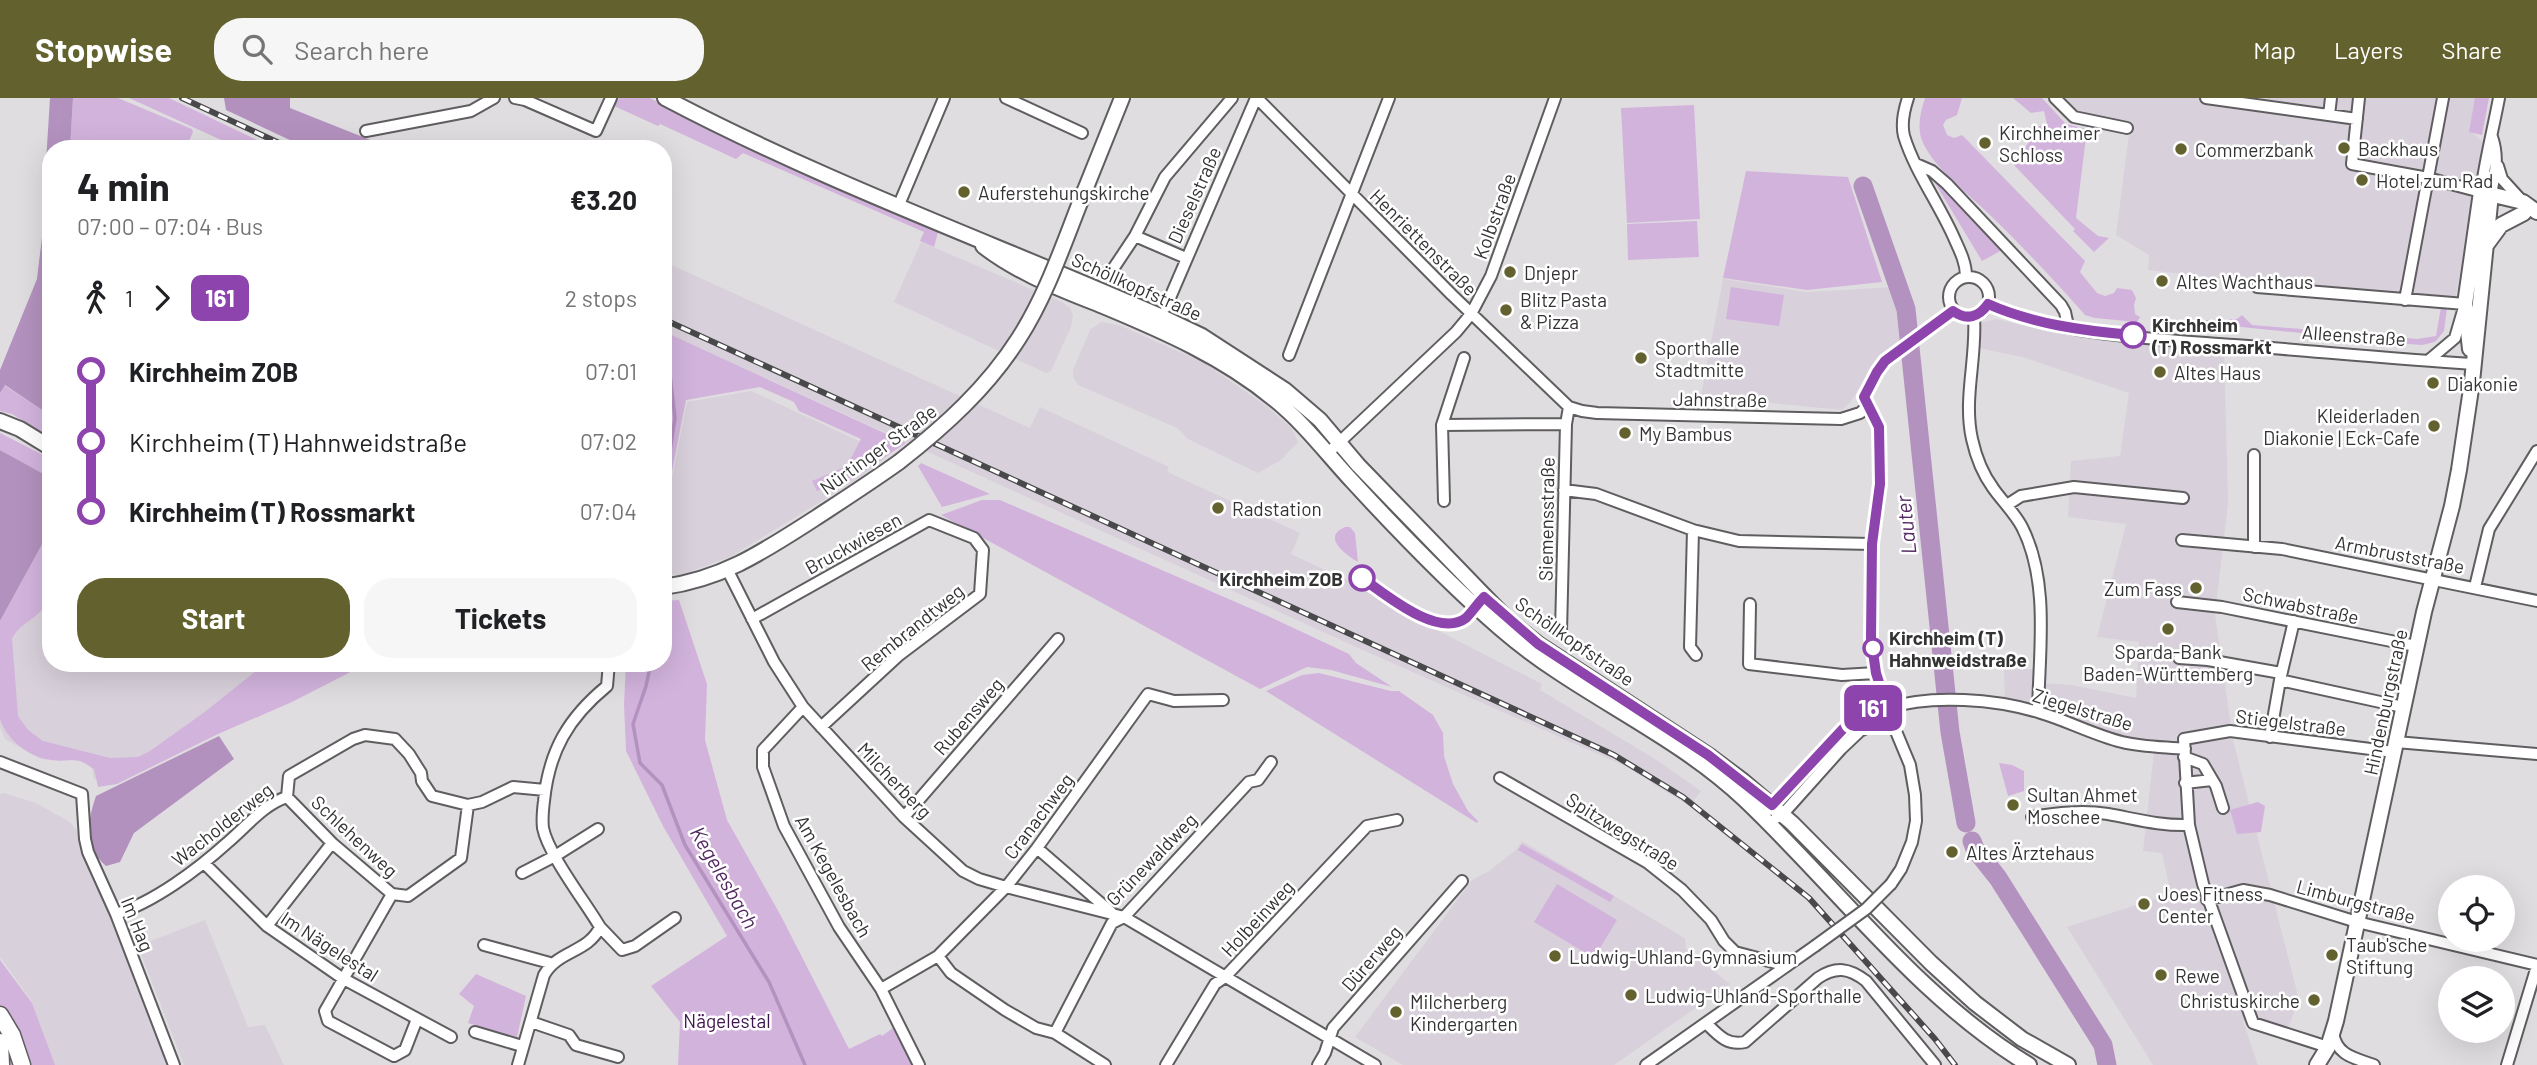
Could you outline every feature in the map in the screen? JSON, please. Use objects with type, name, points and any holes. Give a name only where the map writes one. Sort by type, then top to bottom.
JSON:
[{"type":"highway","points":[[0,1015],[12,1035],[22,1065]]},
{"type":"highway","points":[[0,1042],[1,1065]]},
{"type":"main road","name":"Schöllkopfstraße","points":[[665,98],[775,153],[973,239],[1089,285],[1202,336],[1285,390],[1340,441],[1358,465],[1507,619],[1571,667],[1708,755],[1777,810],[1975,1003],[2022,1039],[2068,1065]]},
{"type":"main road","name":"Nürtinger Straße","points":[[672,586],[728,571],[759,555],[899,462],[962,409],[1020,337],[1054,265],[1122,98]]},
{"type":"main road","points":[[2486,193],[2530,211]]},
{"type":"main road","name":"Alleenstraße","points":[[2473,364],[2487,244],[2486,193]]},
{"type":"main road","name":"Alleenstraße","points":[[2473,364],[2465,304],[2486,193]]},
{"type":"main road","points":[[2487,244],[2501,225],[2530,211]]},
{"type":"main road","name":"Schöllkopfstraße","points":[[973,239],[1016,269],[1157,329],[1218,360],[1274,399],[1365,495],[1503,630],[1537,658],[1714,774],[1765,819],[1875,934],[1947,1004],[1982,1034],[2029,1065]]},
{"type":"main road","name":"Hindenburgstraße","points":[[2328,1047],[2416,646],[2459,470],[2473,364]]},
{"type":"main road","points":[[1,421],[42,442]]},
{"type":"main road","points":[[2317,1065],[2328,1047]]},
{"type":"main road","points":[[2326,1065],[2328,1047]]},
{"type":"street","points":[[366,131],[471,111],[494,98]]},
{"type":"street","points":[[515,98],[596,131],[611,98]]},
{"type":"street","points":[[898,207],[944,98]]},
{"type":"street","points":[[1006,98],[1082,133]]},
{"type":"street","points":[[1107,273],[1135,236],[1165,177],[1233,98]]},
{"type":"street","name":"Henriettenstraße","points":[[1256,98],[1471,314],[1499,337],[1569,407]]},
{"type":"street","name":"Dieselstraße","points":[[1166,307],[1256,98]]},
{"type":"street","points":[[1289,355],[1389,98]]},
{"type":"street","name":"Kolbstraße","points":[[1328,453],[1456,332],[1471,314],[1491,276],[1554,98]]},
{"type":"street","points":[[1908,98],[1903,127],[1916,164],[1945,215],[1964,261],[1966,276]]},
{"type":"street","points":[[2055,98],[2074,117],[2127,128]]},
{"type":"street","points":[[2206,98],[2357,118]]},
{"type":"street","points":[[2329,115],[2331,98]]},
{"type":"street","points":[[2359,98],[2352,164],[2428,178],[2486,193]]},
{"type":"street","points":[[2405,300],[2443,98]]},
{"type":"street","name":"Alleenstraße","points":[[2486,193],[2487,147],[2492,137],[2499,98]]},
{"type":"street","name":"Alleenstraße","points":[[2486,193],[2497,164],[2497,150],[2492,137]]},
{"type":"street","points":[[1916,164],[1932,171],[1947,184],[2046,288],[2065,312],[2068,326]]},
{"type":"street","points":[[2497,164],[2502,179],[2530,211]]},
{"type":"street","points":[[1135,236],[1186,258]]},
{"type":"street","points":[[1966,276],[1975,277],[1983,281],[1988,289],[1988,304],[1982,313],[1974,317],[1959,316],[1948,301],[1949,290],[1955,281],[1966,276]]},
{"type":"street","points":[[2257,287],[2465,304]]},
{"type":"street","name":"Alleenstraße","points":[[1988,304],[2019,316],[2068,326],[2185,341],[2473,364]]},
{"type":"street","name":"Alleenstraße","points":[[2429,360],[2455,338],[2465,304]]},
{"type":"street","points":[[1646,1065],[1866,909],[1891,884],[1901,869],[1912,842],[1916,821],[1916,795],[1910,765],[1876,673],[1871,638],[1872,544],[1880,484],[1879,427],[1864,397],[1885,361],[1953,311]]},
{"type":"street","points":[[1974,317],[1969,415],[1972,439],[1980,468],[2021,525],[2036,566],[2040,637],[2038,712]]},
{"type":"street","points":[[1444,501],[1442,425],[1464,358]]},
{"type":"street","name":"Jahnstraße","points":[[1569,407],[1597,413],[1841,419],[1860,413],[1868,406]]},
{"type":"street","name":"Siemensstraße","points":[[1561,632],[1563,490],[1569,407]]},
{"type":"street","points":[[1442,425],[1566,424]]},
{"type":"street","points":[[2475,587],[2488,529],[2537,451]]},
{"type":"street","points":[[2254,455],[2254,547]]},
{"type":"street","points":[[2007,505],[2021,496],[2074,487],[2183,498]]},
{"type":"street","points":[[1563,490],[1596,494],[1693,530],[1739,541],[1872,544]]},
{"type":"street","name":"Bruckwiesen","points":[[752,619],[929,520],[974,538]]},
{"type":"street","points":[[1693,530],[1690,647],[1696,656]]},
{"type":"street","name":"Rembrandtweg","points":[[821,727],[898,656],[980,594],[984,550],[974,538]]},
{"type":"street","name":"Armbruststraße","points":[[2182,540],[2309,554],[2537,601]]},
{"type":"street","name":"Milcherberg","points":[[728,571],[774,662],[803,707],[904,817],[963,870],[979,879],[1120,917]]},
{"type":"street","name":"Schwabstraße","points":[[2177,602],[2222,607],[2416,646]]},
{"type":"street","points":[[1750,604],[1749,664],[1842,675],[1876,673]]},
{"type":"street","points":[[2270,737],[2280,676],[2294,621]]},
{"type":"street","name":"Rubensweg","points":[[904,817],[1058,639]]},
{"type":"street","points":[[2179,658],[2208,660],[2403,707]]},
{"type":"street","points":[[608,672],[607,686],[595,696],[563,735],[553,754],[545,790],[543,828],[555,856],[600,927],[622,950],[635,946],[675,918]]},
{"type":"street","name":"Cranachweg","points":[[881,989],[938,956],[1006,887],[1038,848],[1148,694],[1174,701],[1223,700]]},
{"type":"street","name":"Ziegelstraße","points":[[1777,810],[1843,729],[1910,701],[1998,704],[2038,712],[2122,742],[2185,748]]},
{"type":"street","name":"Am Kegelesbach","points":[[803,707],[763,750],[763,767],[784,826],[839,927],[881,989],[919,1065]]},
{"type":"street","name":"Ziegelstraße","points":[[1777,810],[1860,731],[1888,709]]},
{"type":"street","name":"Stiegelstraße","points":[[2185,748],[2227,730],[2270,737],[2395,747],[2537,754]]},
{"type":"street","name":"Wacholderweg","points":[[117,914],[141,906],[204,863],[272,802],[287,797],[289,776],[353,738],[365,735],[395,739],[409,754],[432,796],[468,805]]},
{"type":"street","points":[[2185,748],[2203,764],[2222,808]]},
{"type":"street","points":[[2185,748],[2189,825],[2207,900],[2253,1023],[2328,1047]]},
{"type":"street","points":[[0,762],[20,771]]},
{"type":"street","name":"Grünewaldweg","points":[[1055,1033],[1112,923],[1249,782],[1258,780],[1271,762]]},
{"type":"street","points":[[0,771],[20,771]]},
{"type":"street","name":"Im Hag","points":[[20,771],[82,794],[85,839],[89,852],[117,914],[174,1065]]},
{"type":"street","name":"Spitzwegstraße","points":[[1500,778],[1648,863],[1682,890],[1711,920],[1724,941],[1735,952],[1787,966]]},
{"type":"street","points":[[2185,783],[2212,780]]},
{"type":"street","points":[[468,805],[482,802],[513,787],[545,790]]},
{"type":"street","name":"Schlehenweg","points":[[287,797],[332,843],[392,894],[408,896],[461,858],[468,805]]},
{"type":"street","points":[[1765,819],[1777,810]]},
{"type":"street","points":[[2032,817],[2068,811],[2089,812],[2164,826],[2189,825]]},
{"type":"street","name":"Holbeinweg","points":[[1166,1065],[1215,984],[1226,977],[1367,826],[1397,820]]},
{"type":"street","points":[[522,873],[598,829]]},
{"type":"street","points":[[267,926],[332,843]]},
{"type":"street","name":"Milcherberg","points":[[1038,848],[1120,917],[1375,1065]]},
{"type":"street","name":"Im Nägelestal","points":[[204,863],[267,926],[342,978],[451,1037]]},
{"type":"street","name":"Dürerweg","points":[[1318,1065],[1333,1028],[1462,881]]},
{"type":"street","name":"Limburgstraße","points":[[2207,900],[2243,890],[2270,895],[2357,922],[2537,965]]},
{"type":"street","points":[[392,894],[325,1010],[328,1021],[394,1056],[405,1050],[417,1019]]},
{"type":"street","points":[[518,1065],[544,975],[550,964],[594,940],[600,927]]},
{"type":"street","points":[[484,945],[550,964]]},
{"type":"street","points":[[938,956],[951,973],[1005,1010],[1036,1028],[1055,1033],[1105,1065]]},
{"type":"street","points":[[2507,1065],[2537,965]]},
{"type":"street","points":[[1706,1023],[1723,1040],[1736,1044],[1745,1042],[1818,978],[1830,970],[1843,968],[1866,981],[1935,1065]]},
{"type":"street","points":[[531,1022],[569,1035],[576,1045],[618,1057]]},
{"type":"street","points":[[475,1032],[522,1046]]},
{"type":"street","points":[[2333,1032],[2334,1043],[2344,1054],[2374,1065]]},
{"type":"shaded area","points":[[50,98],[73,98],[71,140],[47,140]]},
{"type":"shaded area","points":[[224,98],[290,98],[290,108],[370,140],[290,140],[226,110]]},
{"type":"shaded area","points":[[2060,98],[2479,98],[2473,133],[2483,142],[2455,301],[2148,270],[2149,255],[2116,235],[2130,126],[2073,113]]},
{"type":"shaded area","points":[[42,237],[42,410],[5,385],[0,393],[0,370],[37,279]]},
{"type":"shaded area","points":[[921,242],[1062,302],[1070,308],[1073,316],[1071,327],[1051,371],[1046,373],[894,302]]},
{"type":"shaded area","points":[[672,265],[1030,428],[1040,407],[1169,467],[1167,471],[1174,475],[1300,533],[1291,554],[1378,595],[1400,611],[1542,684],[1540,690],[1655,759],[1701,791],[1689,806],[1625,766],[1356,647],[672,335]]},
{"type":"shaded area","points":[[1723,279],[1806,292],[1894,287],[1908,336],[1876,361],[1850,403],[1842,410],[1701,396]]},
{"type":"shaded area","points":[[1996,319],[2066,335],[2180,348],[2224,350],[2228,503],[2215,614],[2233,740],[2299,1000],[2288,1028],[2257,1018],[2243,1021],[2258,1065],[2153,1065],[2067,927],[2171,894],[2162,853],[2143,851],[2154,751],[2123,748],[2047,721],[2005,712],[2004,668],[2041,670],[2042,683],[2072,685],[2136,698],[2139,642],[2097,637],[2126,524],[2068,517],[2071,461],[2120,456],[2129,393],[2022,357],[1978,348],[1980,323]]},
{"type":"shaded area","points":[[1101,322],[1119,325],[1204,363],[1268,407],[1292,429],[1298,442],[1281,460],[1258,473],[1188,439],[1177,428],[1078,385],[1073,377],[1073,370],[1090,330]]},
{"type":"shaded area","points":[[751,391],[889,455],[859,478],[732,556],[679,576],[672,574],[672,479],[687,402]]},
{"type":"shaded area","points":[[0,450],[42,473],[42,544],[0,621]]},
{"type":"shaded area","points":[[42,553],[42,672],[318,672],[140,761],[94,780],[92,768],[82,761],[40,759],[5,739],[0,727],[0,632]]},
{"type":"shaded area","points":[[219,736],[234,759],[134,833],[120,862],[106,866],[94,851],[89,834],[96,796]]},
{"type":"shaded area","points":[[0,794],[36,803],[70,822],[79,833],[84,856],[113,917],[170,1065],[54,1065],[31,1000],[0,957]]},
{"type":"shaded area","name":"Ludwig-Uhland-Gymnasium","points":[[1522,841],[1685,939],[1686,949],[1730,984],[1614,1065],[1403,1065],[1355,1037],[1472,880],[1489,871],[1516,850]]},
{"type":"shaded area","points":[[205,920],[248,1027],[265,1025],[284,1065],[184,1065],[138,946]]},
{"type":"green space","points":[[73,98],[118,98],[192,129],[193,132],[189,140],[71,140]]},
{"type":"green space","points":[[129,98],[169,98],[257,140],[221,140]]},
{"type":"green space","points":[[619,98],[650,98],[742,146],[938,232],[934,247],[920,241],[924,232],[743,153],[736,159],[614,106]]},
{"type":"green space","points":[[1925,98],[1962,98],[1957,115],[1946,120],[1943,125],[1947,135],[1954,138],[1962,135],[2085,261],[2080,272],[2097,293],[2105,296],[2114,293],[2117,288],[2132,290],[2136,298],[2135,314],[2140,317],[2137,322],[2085,315],[2015,240],[1946,174],[1930,155],[1920,133]]},
{"type":"green space","points":[[2013,98],[2042,98],[2066,124],[2087,129],[2076,218],[2098,236],[2109,238],[2094,252],[2014,165],[2039,126],[2047,124],[2044,111],[2031,113]]},
{"type":"green space","points":[[2475,98],[2489,98],[2482,135],[2469,132]]},
{"type":"green space","points":[[1694,105],[1700,219],[1627,223],[1621,108]]},
{"type":"green space","points":[[1746,171],[1848,177],[1882,282],[1807,290],[1723,278]]},
{"type":"green space","points":[[1929,173],[1945,186],[1943,189],[2004,249],[1982,261]]},
{"type":"green space","points":[[1697,221],[1699,257],[1628,260],[1627,224]]},
{"type":"green space","points":[[1731,287],[1784,295],[1779,326],[1726,319]]},
{"type":"green space","points":[[2441,307],[2447,308],[2444,331],[2435,342],[2422,345],[2329,338],[2330,331],[2417,339],[2436,336]]},
{"type":"green space","points":[[2242,315],[2252,325],[2312,330],[2311,334],[2202,323],[2206,320],[2237,319]]},
{"type":"green space","points":[[672,335],[906,443],[858,475],[817,491],[812,481],[847,466],[861,439],[799,411],[794,402],[760,387],[686,400],[672,471]]},
{"type":"green space","points":[[4,385],[42,410],[42,432],[12,414],[0,411],[0,393]]},
{"type":"green space","points":[[0,433],[42,454],[42,473],[0,450]]},
{"type":"green space","points":[[921,463],[990,494],[942,507],[918,466]]},
{"type":"green space","points":[[982,500],[1000,500],[1268,616],[1349,654],[1356,663],[1392,687],[1331,670],[1307,667],[1260,689],[941,515]]},
{"type":"green space","points":[[1350,527],[1355,533],[1358,562],[1335,541],[1338,531]]},
{"type":"green space","points":[[42,544],[42,609],[20,628],[12,639],[18,716],[28,730],[43,741],[110,758],[138,757],[150,751],[255,672],[350,672],[117,784],[98,787],[94,769],[87,764],[77,760],[58,761],[35,755],[13,740],[3,727],[0,719],[0,621]]},
{"type":"green space","name":"Nägelestal","points":[[672,600],[679,600],[707,684],[705,740],[727,820],[781,916],[849,1049],[880,1034],[882,1036],[893,1028],[913,1065],[678,1065],[680,1022],[651,986],[727,936],[663,826],[626,751],[626,672],[672,672]]},
{"type":"green space","points":[[1319,673],[1399,691],[1433,715],[1443,733],[1444,756],[1453,784],[1477,823],[1266,691],[1302,675]]},
{"type":"green space","points":[[1999,763],[2024,771],[2024,791],[2008,796]]},
{"type":"green space","points":[[2258,802],[2265,806],[2261,832],[2237,834],[2230,810]]},
{"type":"green space","points":[[1522,844],[1614,896],[1610,902],[1518,850]]},
{"type":"green space","points":[[1557,884],[1617,920],[1594,958],[1534,922]]},
{"type":"green space","points":[[0,960],[32,1003],[55,1065],[0,1065]]},
{"type":"green space","points":[[476,974],[526,996],[517,1037],[468,1023],[474,1006],[459,994]]},
{"type":"waterway","points":[[56,140],[61,98]]},
{"type":"waterway","name":"Lauter","points":[[1863,186],[1906,309],[1950,732],[1966,823]]},
{"type":"waterway","points":[[0,379],[39,280],[42,256]]},
{"type":"waterway","name":"Kegelesbach","points":[[672,392],[675,418],[672,438]]},
{"type":"waterway","name":"Kegelesbach","points":[[649,672],[633,724],[640,763],[662,785],[685,845],[769,982],[805,1065]]},
{"type":"waterway","name":"Lauter","points":[[1972,841],[2103,1045],[2107,1065]]},
{"type":"railway","points":[[182,98],[273,140]]},
{"type":"railway","points":[[672,323],[1614,755],[1683,797],[1809,898],[1955,1065]]},
{"type":"bus line","name":"161","points":[[1362,578],[1406,608],[1443,624],[1454,623],[1466,617],[1484,597],[1538,644],[1708,755],[1772,805],[1843,729],[1885,701],[1876,673],[1871,638],[1872,544],[1880,484],[1879,427],[1864,397],[1882,364],[1953,311],[1959,316],[1974,317],[1982,313],[1988,304],[2019,316],[2096,331],[2133,335]]},
{"type":"place","name":"Kirchheimer Schloss","points":[[1985,143]]},
{"type":"place","name":"Backhaus","points":[[2344,148]]},
{"type":"place","name":"Commerzbank","points":[[2181,149]]},
{"type":"place","name":"Hotel zum Rad","points":[[2362,180]]},
{"type":"place","name":"Auferstehungskirche","points":[[964,192]]},
{"type":"place","name":"Dnjepr","points":[[1510,272]]},
{"type":"place","name":"Altes Wachthaus","points":[[2162,281]]},
{"type":"place","name":"Blitz Pasta & Pizza","points":[[1506,310]]},
{"type":"place","name":"Kirchheim (T) Rossmarkt","points":[[2133,335]]},
{"type":"place","name":"Sporthalle Stadtmitte","points":[[1641,358]]},
{"type":"place","name":"Altes Haus","points":[[2160,372]]},
{"type":"place","name":"Diakonie","points":[[2433,383]]},
{"type":"place","name":"Kleiderladen Diakonie | Eck-Cafe","points":[[2434,426]]},
{"type":"place","name":"My Bambus","points":[[1625,433]]},
{"type":"place","name":"Radstation","points":[[1218,508]]},
{"type":"place","name":"Kirchheim ZOB","points":[[1362,578]]},
{"type":"place","name":"Zum Fass","points":[[2196,588]]},
{"type":"place","name":"Sparda-Bank Baden-Württemberg","points":[[2168,629]]},
{"type":"place","name":"Kirchheim (T) Hahnweidstraße","points":[[1873,648]]},
{"type":"place","name":"Sultan Ahmet Moschee","points":[[2013,805]]},
{"type":"place","name":"Altes Ärztehaus","points":[[1952,852]]},
{"type":"place","name":"Joes Fitness Center","points":[[2144,904]]},
{"type":"place","name":"Taub'sche Stiftung","points":[[2332,955]]},
{"type":"place","name":"Ludwig-Uhland-Gymnasium","points":[[1555,956]]},
{"type":"place","name":"Rewe","points":[[2161,975]]},
{"type":"place","name":"Ludwig-Uhland-Sporthalle","points":[[1631,995]]},
{"type":"place","name":"Christuskirche","points":[[2314,1000]]},
{"type":"place","name":"Milcherberg Kindergarten","points":[[1396,1012]]}]
